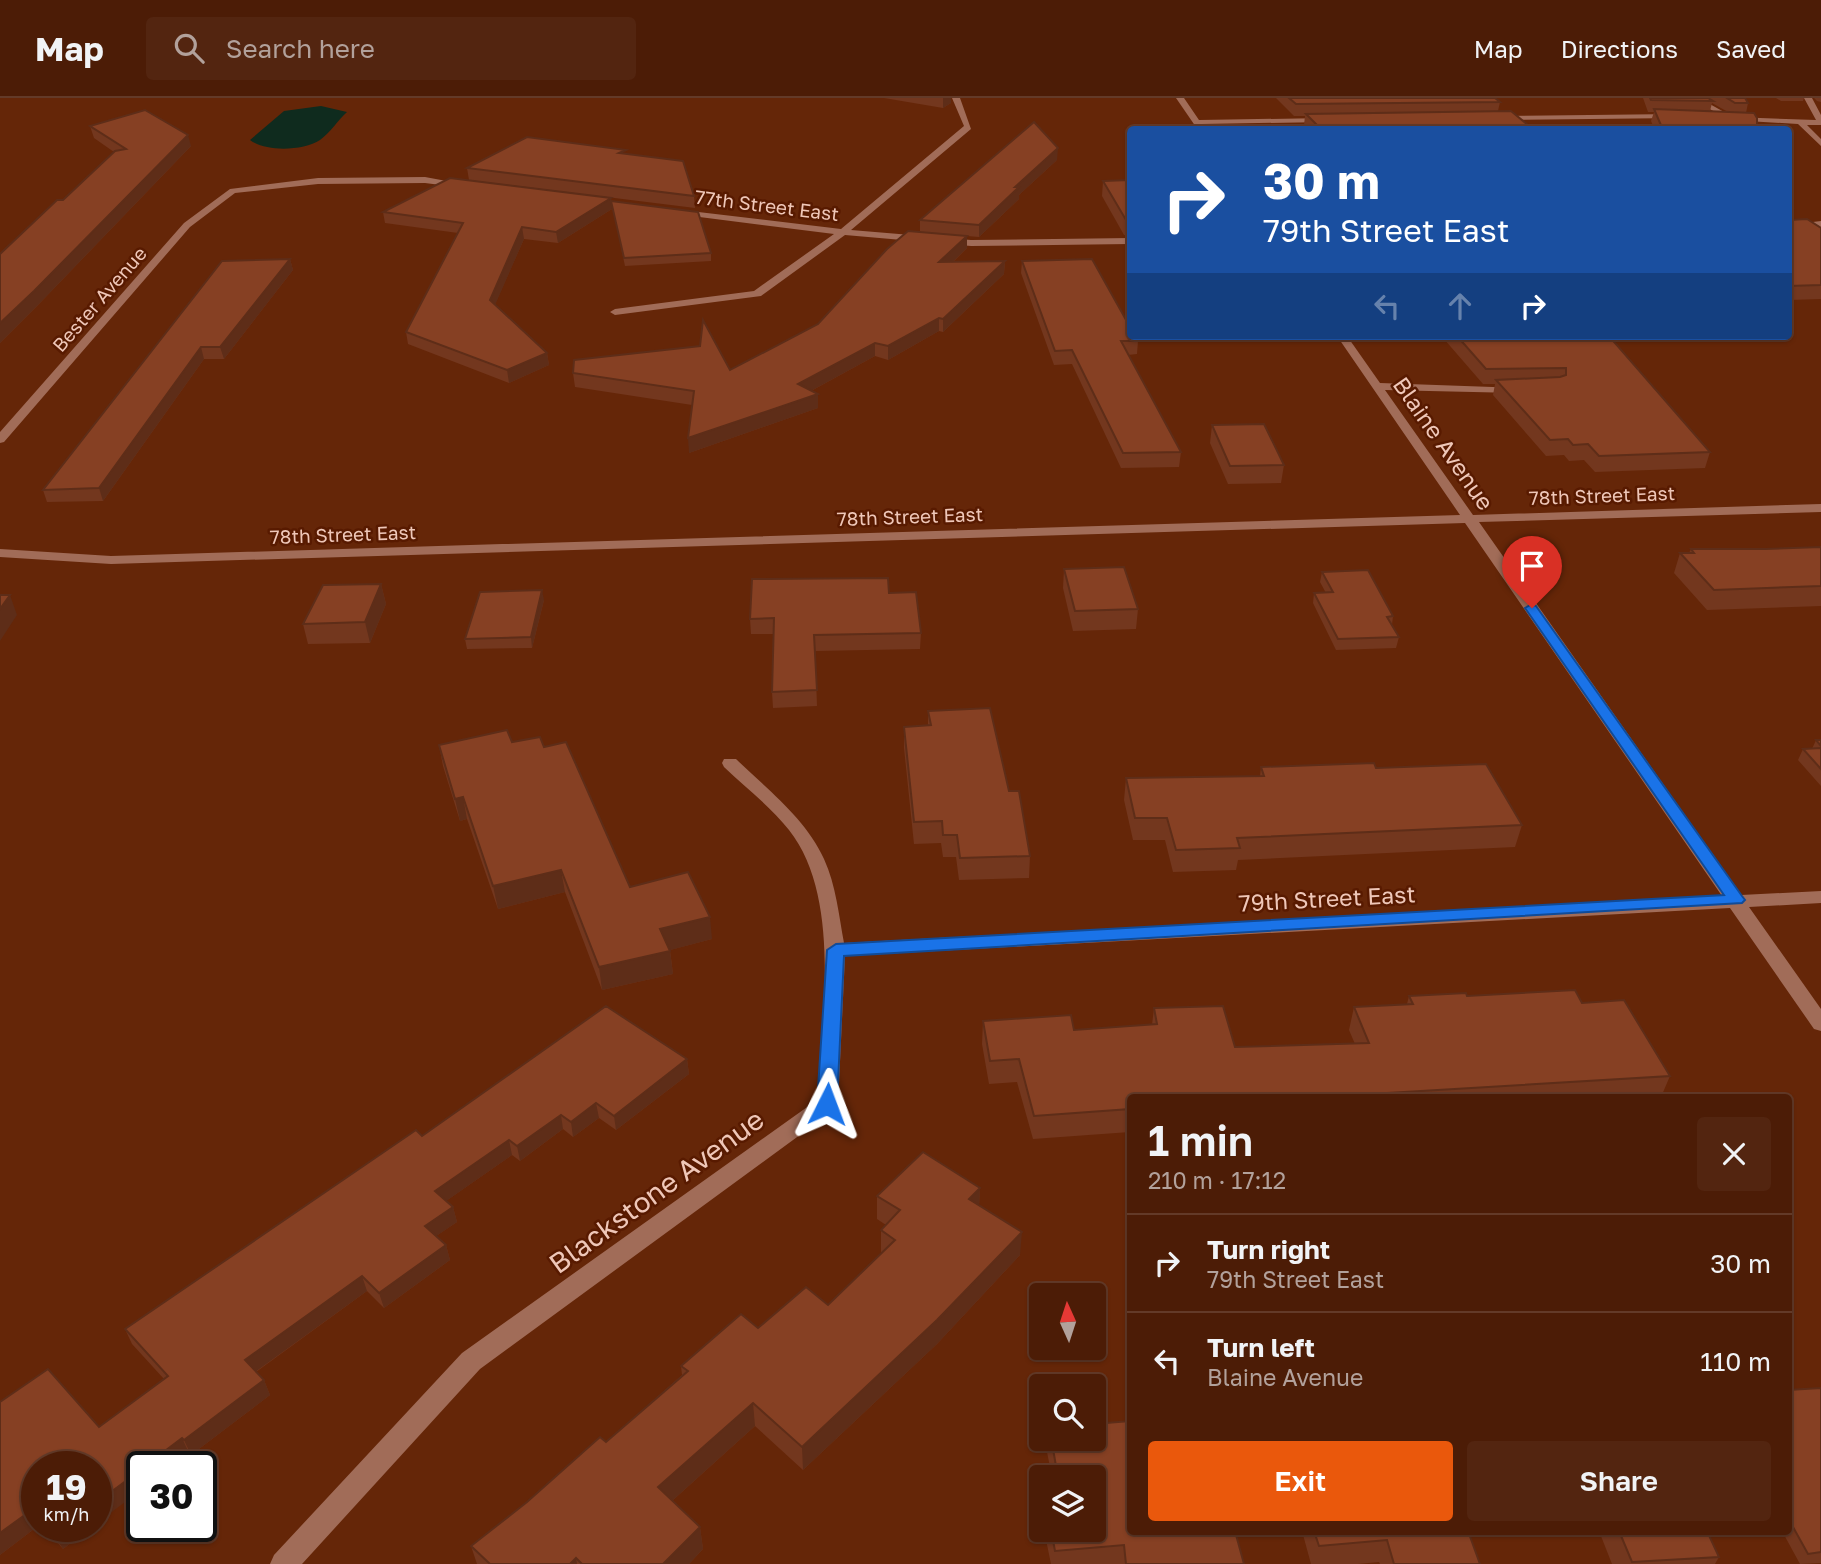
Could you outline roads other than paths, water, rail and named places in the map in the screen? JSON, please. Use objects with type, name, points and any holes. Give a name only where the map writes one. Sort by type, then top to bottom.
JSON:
[{"type":"street","points":[[615,312],[757,294],[843,232],[968,127],[957,98]]},
{"type":"street","points":[[1180,98],[1199,126],[1334,120]]},
{"type":"street","points":[[1693,98],[1730,118]]},
{"type":"street","points":[[1808,98],[1821,122]]},
{"type":"street","points":[[1485,118],[1690,117]]},
{"type":"street","points":[[1703,117],[1821,122]]},
{"type":"street","points":[[1800,121],[1821,144]]},
{"type":"street","name":"Bester Avenue","points":[[0,439],[187,225],[233,191],[318,181],[425,180],[479,187]]},
{"type":"street","name":"77th Street East","points":[[668,210],[843,232],[971,243],[1127,241]]},
{"type":"street","points":[[1792,228],[1821,224]]},
{"type":"street","name":"Blaine Avenue","points":[[1345,340],[1821,1024]]},
{"type":"street","points":[[1377,386],[1533,390]]},
{"type":"street","name":"78th Street East","points":[[0,553],[111,560],[1821,508]]},
{"type":"street","name":"Blackstone Avenue","points":[[284,1564],[471,1361],[827,1104],[836,950],[821,874],[808,844],[783,814],[730,763]]},
{"type":"street","name":"79th Street East","points":[[836,950],[1821,897]]}]
